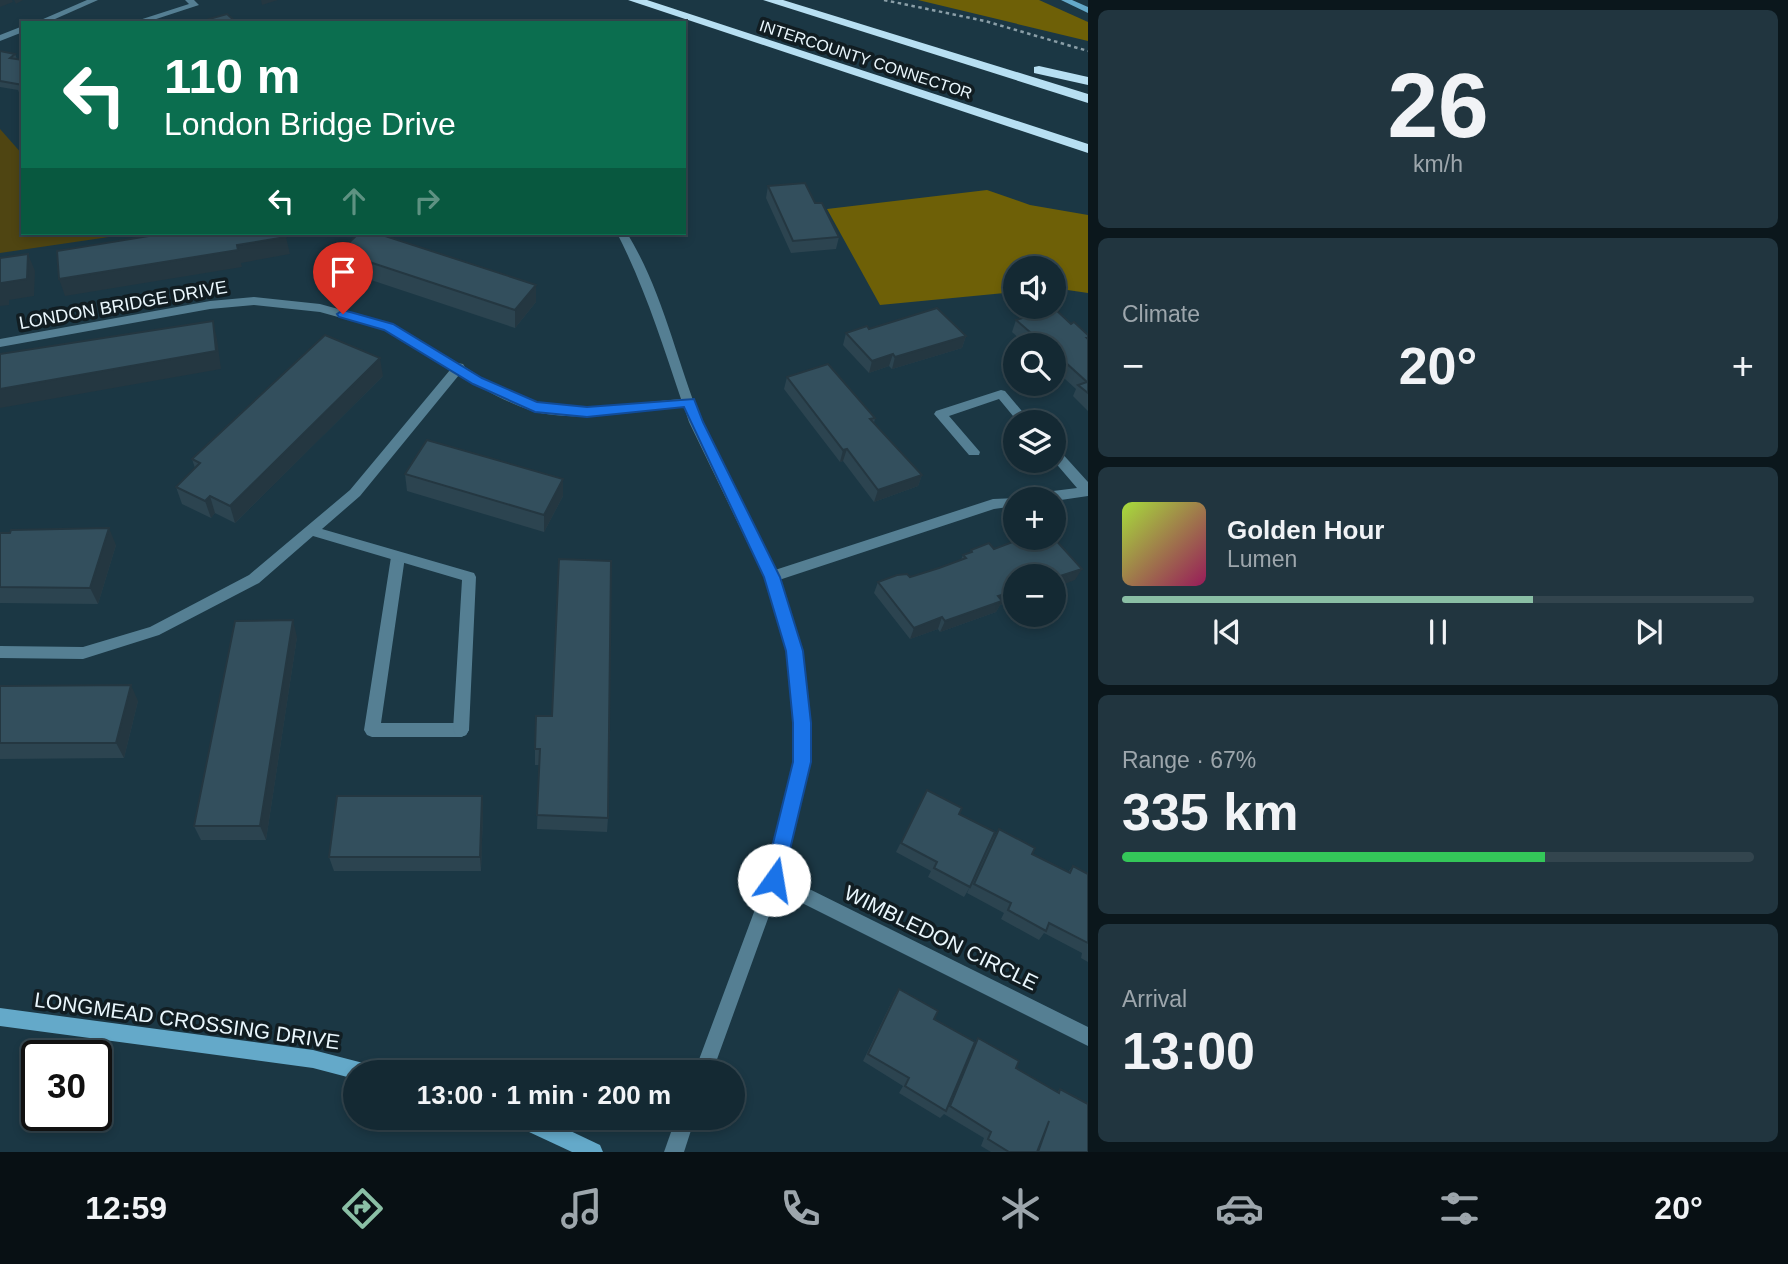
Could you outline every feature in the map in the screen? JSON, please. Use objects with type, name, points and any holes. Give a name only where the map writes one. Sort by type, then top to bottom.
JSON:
[{"type":"highway","name":"INTERCOUNTY CONNECTOR","points":[[634,0],[1088,149]]},
{"type":"highway","name":"INTERCOUNTY CONNECTOR","points":[[769,0],[1088,99]]},
{"type":"highway","points":[[911,42],[1088,81]]},
{"type":"street","points":[[43,21],[94,0]]},
{"type":"street","points":[[141,21],[195,5],[189,0]]},
{"type":"street","points":[[1065,0],[1088,10]]},
{"type":"street","points":[[0,38],[21,30]]},
{"type":"street","points":[[623,235],[635,255],[654,302],[695,422],[772,577],[794,651],[802,723],[802,762],[774,880],[708,1060]]},
{"type":"street","name":"LONDON BRIDGE DRIVE","points":[[0,344],[209,305],[254,301],[320,308],[389,327],[478,381],[535,407],[587,412],[689,402]]},
{"type":"street","points":[[0,652],[83,653],[154,631],[254,579],[355,493],[458,367]]},
{"type":"street","points":[[974,452],[940,414],[1001,394],[1015,410]]},
{"type":"street","points":[[1066,466],[1088,491]]},
{"type":"street","points":[[1066,494],[1088,491]]},
{"type":"street","points":[[772,577],[1003,503]]},
{"type":"street","points":[[313,531],[469,577],[461,730],[372,730],[398,557]]},
{"type":"street","name":"WIMBLEDON CIRCLE","points":[[774,880],[1088,1037]]},
{"type":"street","name":"LONGMEAD CROSSING DRIVE","points":[[0,1017],[313,1059],[343,1067]]},
{"type":"street","points":[[546,1130],[593,1152]]},
{"type":"street","points":[[674,1152],[682,1130]]},
{"type":"path","points":[[884,0],[967,16],[1088,51]]},
{"type":"shaded area","points":[[918,0],[1039,0],[1088,22],[1088,41]]},
{"type":"shaded area","points":[[0,129],[21,153],[21,235],[122,235],[0,253]]},
{"type":"shaded area","points":[[987,190],[1030,205],[1088,215],[1088,293],[1066,290],[1066,256],[1003,256],[1003,293],[880,305],[827,209]]},
{"type":"building","points":[[227,14],[235,21],[211,21],[209,19]]},
{"type":"building","points":[[0,51],[15,54],[10,58],[21,60],[21,85],[0,81]]},
{"type":"building","points":[[805,183],[815,203],[822,203],[839,237],[793,241],[768,186]]},
{"type":"building","points":[[155,235],[286,237],[237,245],[238,250],[59,279],[57,251]]},
{"type":"building","points":[[357,235],[382,235],[536,285],[515,310],[339,252]]},
{"type":"building","points":[[28,254],[27,279],[1,283],[0,287],[0,258]]},
{"type":"building","points":[[937,308],[966,336],[872,361],[846,333],[867,326],[869,329]]},
{"type":"building","points":[[1066,319],[1071,324],[1074,322],[1088,335],[1088,393],[1078,385],[1087,382],[1066,363],[1066,333],[1031,333],[1016,320]]},
{"type":"building","points":[[213,321],[216,351],[0,389],[0,354]]},
{"type":"building","points":[[325,335],[380,358],[230,506],[210,496],[205,501],[176,487],[200,463],[192,459]]},
{"type":"building","points":[[828,364],[875,418],[870,419],[922,475],[878,490],[847,449],[843,450],[787,377]]},
{"type":"building","points":[[427,440],[563,479],[544,515],[405,474]]},
{"type":"building","points":[[109,528],[90,588],[0,587],[0,533],[10,533],[11,530]]},
{"type":"building","points":[[989,543],[994,549],[1003,546],[1003,550],[1065,550],[1082,569],[1066,574],[1066,564],[1003,564],[1003,595],[998,596],[1002,601],[945,621],[942,617],[914,628],[878,582],[897,575],[907,574],[910,577],[939,568],[966,558],[963,555]]},
{"type":"building","points":[[559,559],[611,561],[608,818],[537,815],[540,749],[535,749],[536,716],[552,716]]},
{"type":"building","points":[[293,620],[260,826],[194,826],[235,621]]},
{"type":"building","points":[[131,685],[116,743],[0,743],[0,686]]},
{"type":"building","points":[[927,790],[962,808],[959,814],[995,832],[970,887],[934,868],[937,862],[901,843]]},
{"type":"building","points":[[337,796],[482,796],[480,857],[329,857]]},
{"type":"building","points":[[999,829],[1035,848],[1032,854],[1070,873],[1073,866],[1088,874],[1088,943],[1049,923],[1046,931],[1008,910],[1011,903],[974,884]]},
{"type":"building","points":[[899,989],[938,1011],[934,1019],[975,1042],[946,1111],[905,1086],[909,1078],[868,1054]]},
{"type":"building","points":[[978,1038],[1019,1061],[1016,1068],[1059,1093],[1060,1089],[1088,1104],[1088,1152],[1038,1152],[1049,1121],[1037,1152],[1009,1152],[988,1139],[991,1132],[950,1106]]},
{"type":"route","points":[[343,314],[389,327],[478,381],[535,407],[587,412],[689,402],[695,422],[772,577],[794,651],[802,723],[802,762],[774,880]]}]
